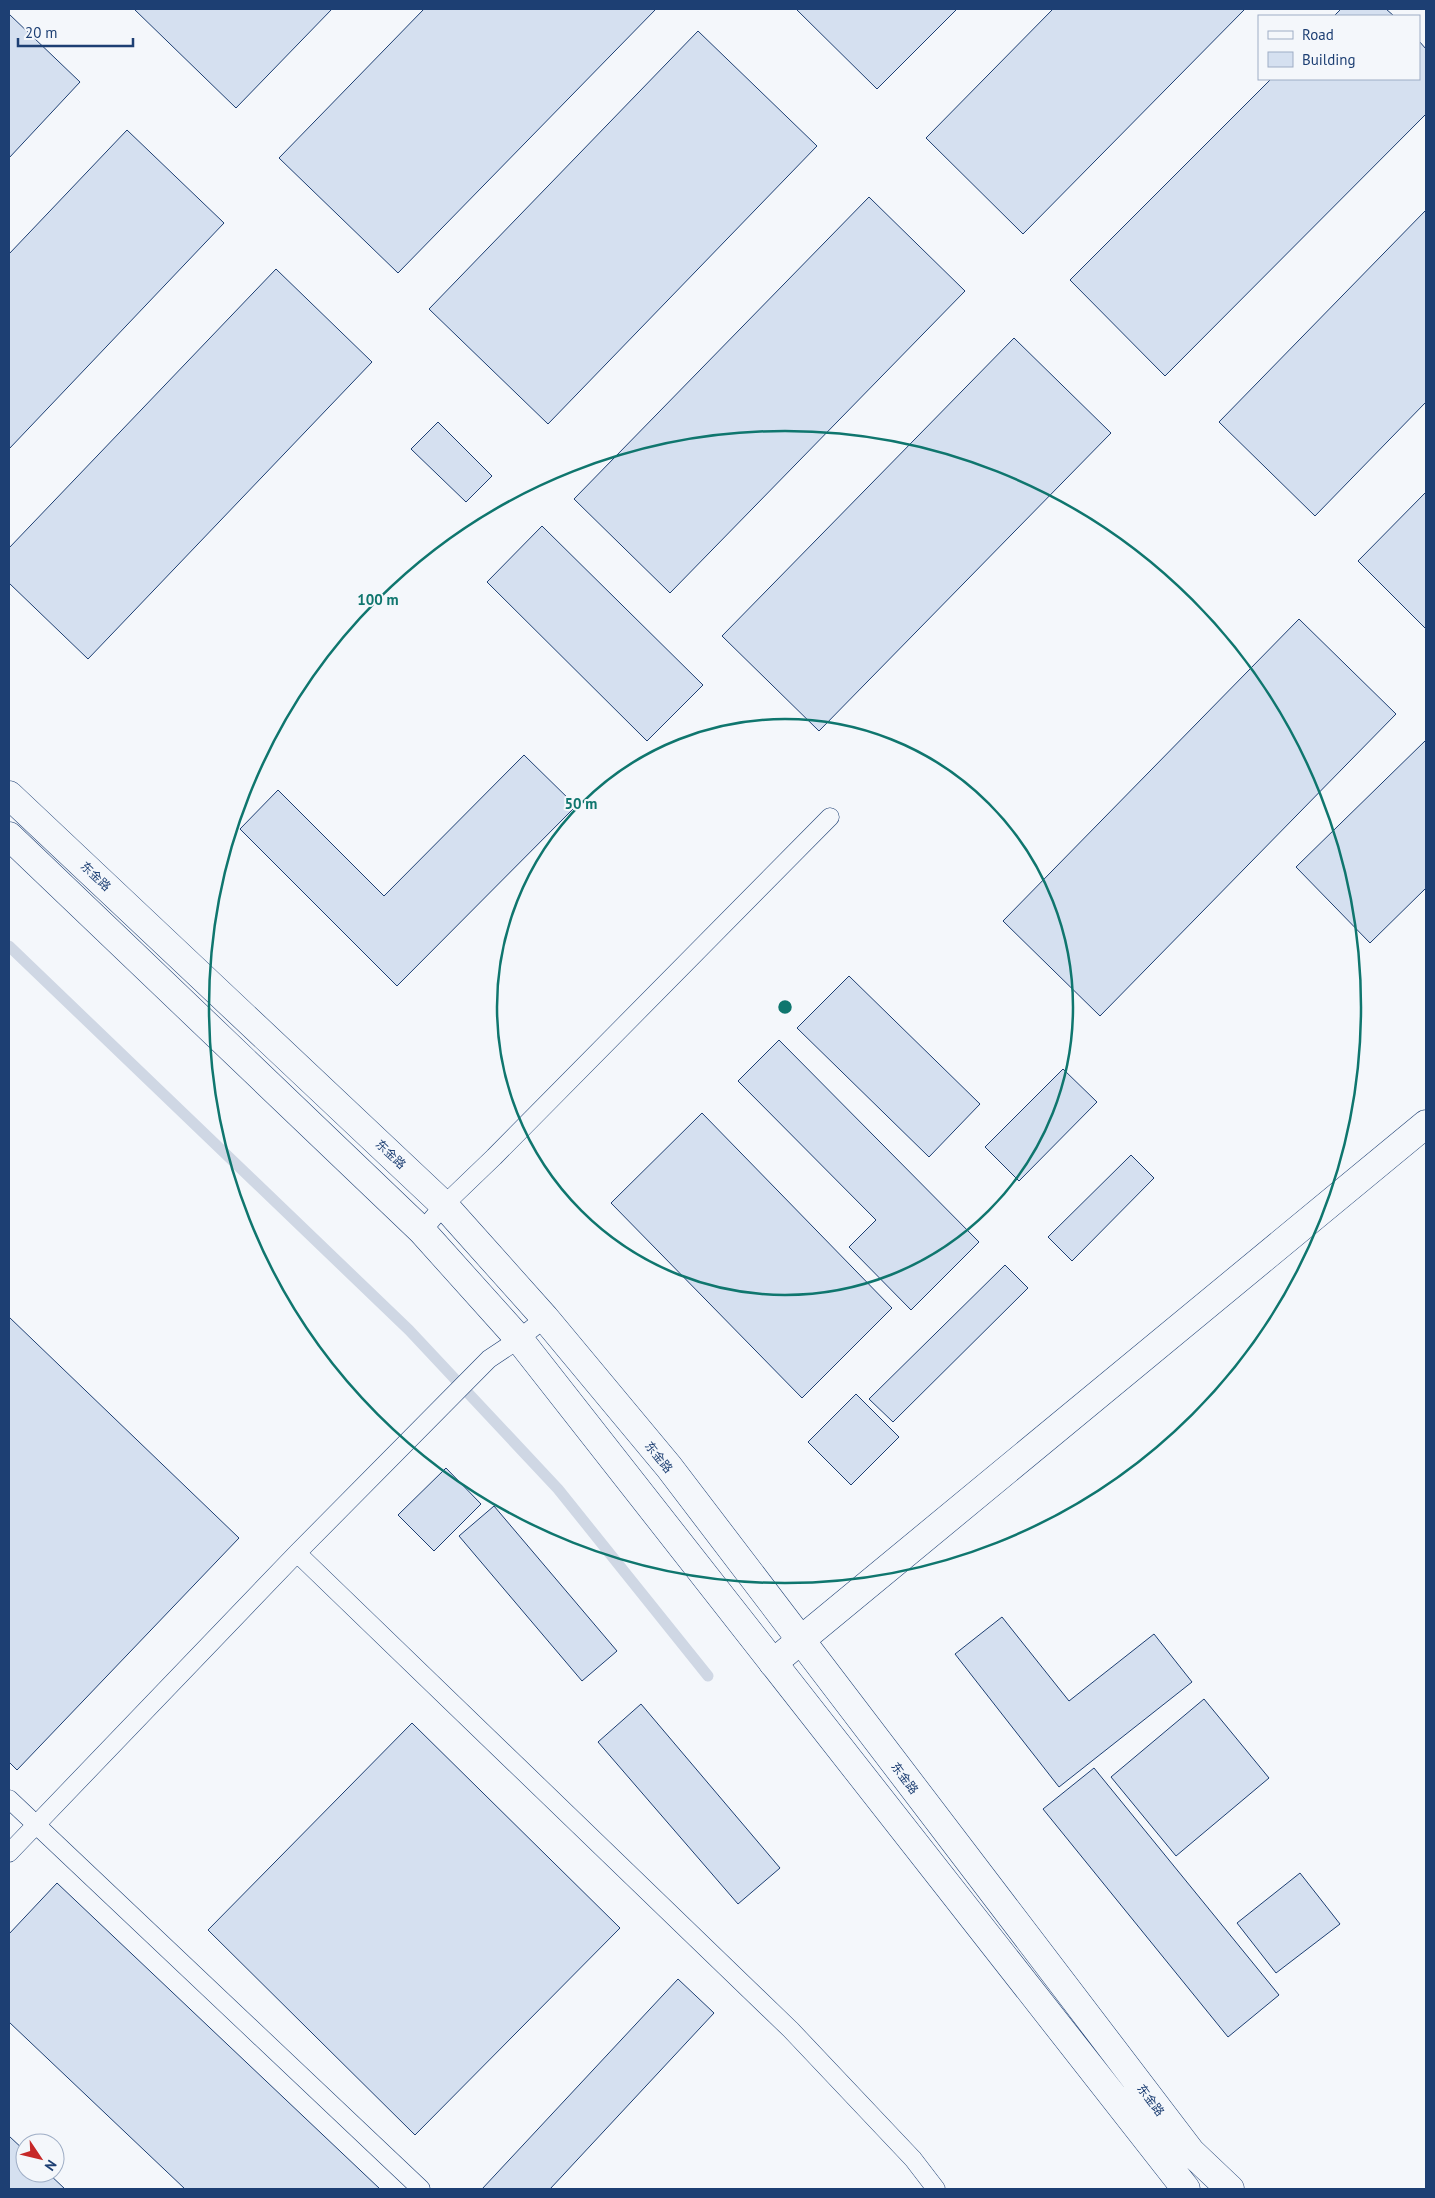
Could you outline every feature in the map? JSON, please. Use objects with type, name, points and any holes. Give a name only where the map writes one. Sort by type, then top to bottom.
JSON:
[{"type":"main road","name":"东金路","points":[[9,795],[444,1205],[545,1318],[668,1467],[1191,2152],[1230,2189]]},
{"type":"main road","points":[[9,836],[422,1231],[520,1339],[1186,2189]]},
{"type":"main road","points":[[773,1663],[1426,1124]]},
{"type":"lane","points":[[422,1231],[444,1205],[494,1157],[830,817]]},
{"type":"lane","points":[[9,1853],[297,1553],[489,1359],[520,1339],[545,1318]]},
{"type":"lane","points":[[297,1553],[791,2030],[913,2159],[936,2189]]},
{"type":"lane","points":[[9,1799],[421,2189]]},
{"type":"building","points":[[134,9],[332,9],[236,108]]},
{"type":"building","points":[[424,9],[656,9],[398,273],[279,158]]},
{"type":"building","points":[[796,9],[957,9],[877,89]]},
{"type":"building","points":[[1053,9],[1245,9],[1023,234],[926,138]]},
{"type":"building","points":[[1341,9],[1386,9],[1393,15],[1335,15]]},
{"type":"building","points":[[9,14],[80,82],[9,158]]},
{"type":"building","points":[[698,31],[817,146],[548,424],[429,309]]},
{"type":"building","points":[[1420,42],[1426,49],[1426,114],[1165,376],[1070,280],[1270,80],[1420,80]]},
{"type":"building","points":[[127,130],[224,223],[9,449],[9,254]]},
{"type":"building","points":[[869,197],[965,291],[670,593],[574,499]]},
{"type":"building","points":[[1426,210],[1426,402],[1315,516],[1219,422]]},
{"type":"building","points":[[276,269],[372,362],[88,659],[9,583],[9,548]]},
{"type":"building","points":[[1014,338],[1111,433],[819,731],[722,636]]},
{"type":"building","points":[[438,422],[492,476],[466,502],[411,449]]},
{"type":"building","points":[[1426,492],[1426,629],[1358,561]]},
{"type":"building","points":[[542,526],[703,685],[647,741],[487,582]]},
{"type":"building","points":[[1299,619],[1396,714],[1100,1016],[1003,921]]},
{"type":"building","points":[[1426,740],[1426,888],[1370,943],[1296,867]]},
{"type":"building","points":[[524,755],[576,806],[397,986],[240,829],[278,790],[384,896]]},
{"type":"building","points":[[849,976],[980,1104],[929,1157],[797,1028]]},
{"type":"building","points":[[779,1040],[979,1242],[911,1310],[849,1247],[876,1220],[738,1081]]},
{"type":"building","points":[[1063,1069],[1097,1102],[1019,1181],[985,1147]]},
{"type":"building","points":[[702,1113],[892,1308],[802,1398],[611,1203]]},
{"type":"building","points":[[1131,1155],[1154,1178],[1072,1261],[1048,1237]]},
{"type":"building","points":[[1005,1265],[1028,1288],[893,1422],[869,1399]]},
{"type":"building","points":[[9,1317],[239,1538],[17,1770],[9,1762]]},
{"type":"building","points":[[856,1394],[899,1437],[851,1485],[808,1442]]},
{"type":"building","points":[[446,1468],[481,1504],[434,1551],[398,1515]]},
{"type":"building","points":[[494,1506],[617,1651],[582,1681],[459,1536]]},
{"type":"building","points":[[1002,1617],[1069,1701],[1154,1634],[1192,1682],[1059,1787],[955,1654]]},
{"type":"building","points":[[1204,1699],[1269,1778],[1176,1856],[1111,1777]]},
{"type":"building","points":[[641,1704],[780,1868],[738,1904],[598,1742]]},
{"type":"building","points":[[412,1723],[620,1928],[415,2135],[208,1930]]},
{"type":"building","points":[[1094,1768],[1279,1995],[1228,2037],[1043,1809]]},
{"type":"building","points":[[1300,1873],[1340,1924],[1276,1973],[1237,1923]]},
{"type":"building","points":[[57,1883],[380,2189],[185,2189],[9,2022],[9,1934]]},
{"type":"building","points":[[678,1979],[714,2013],[550,2189],[482,2189]]},
{"type":"building","points":[[9,2136],[15,2142],[15,2183],[59,2183],[65,2189],[9,2189]]},
{"type":"waterway","points":[[9,946],[409,1330],[558,1489],[708,1676]]}]
